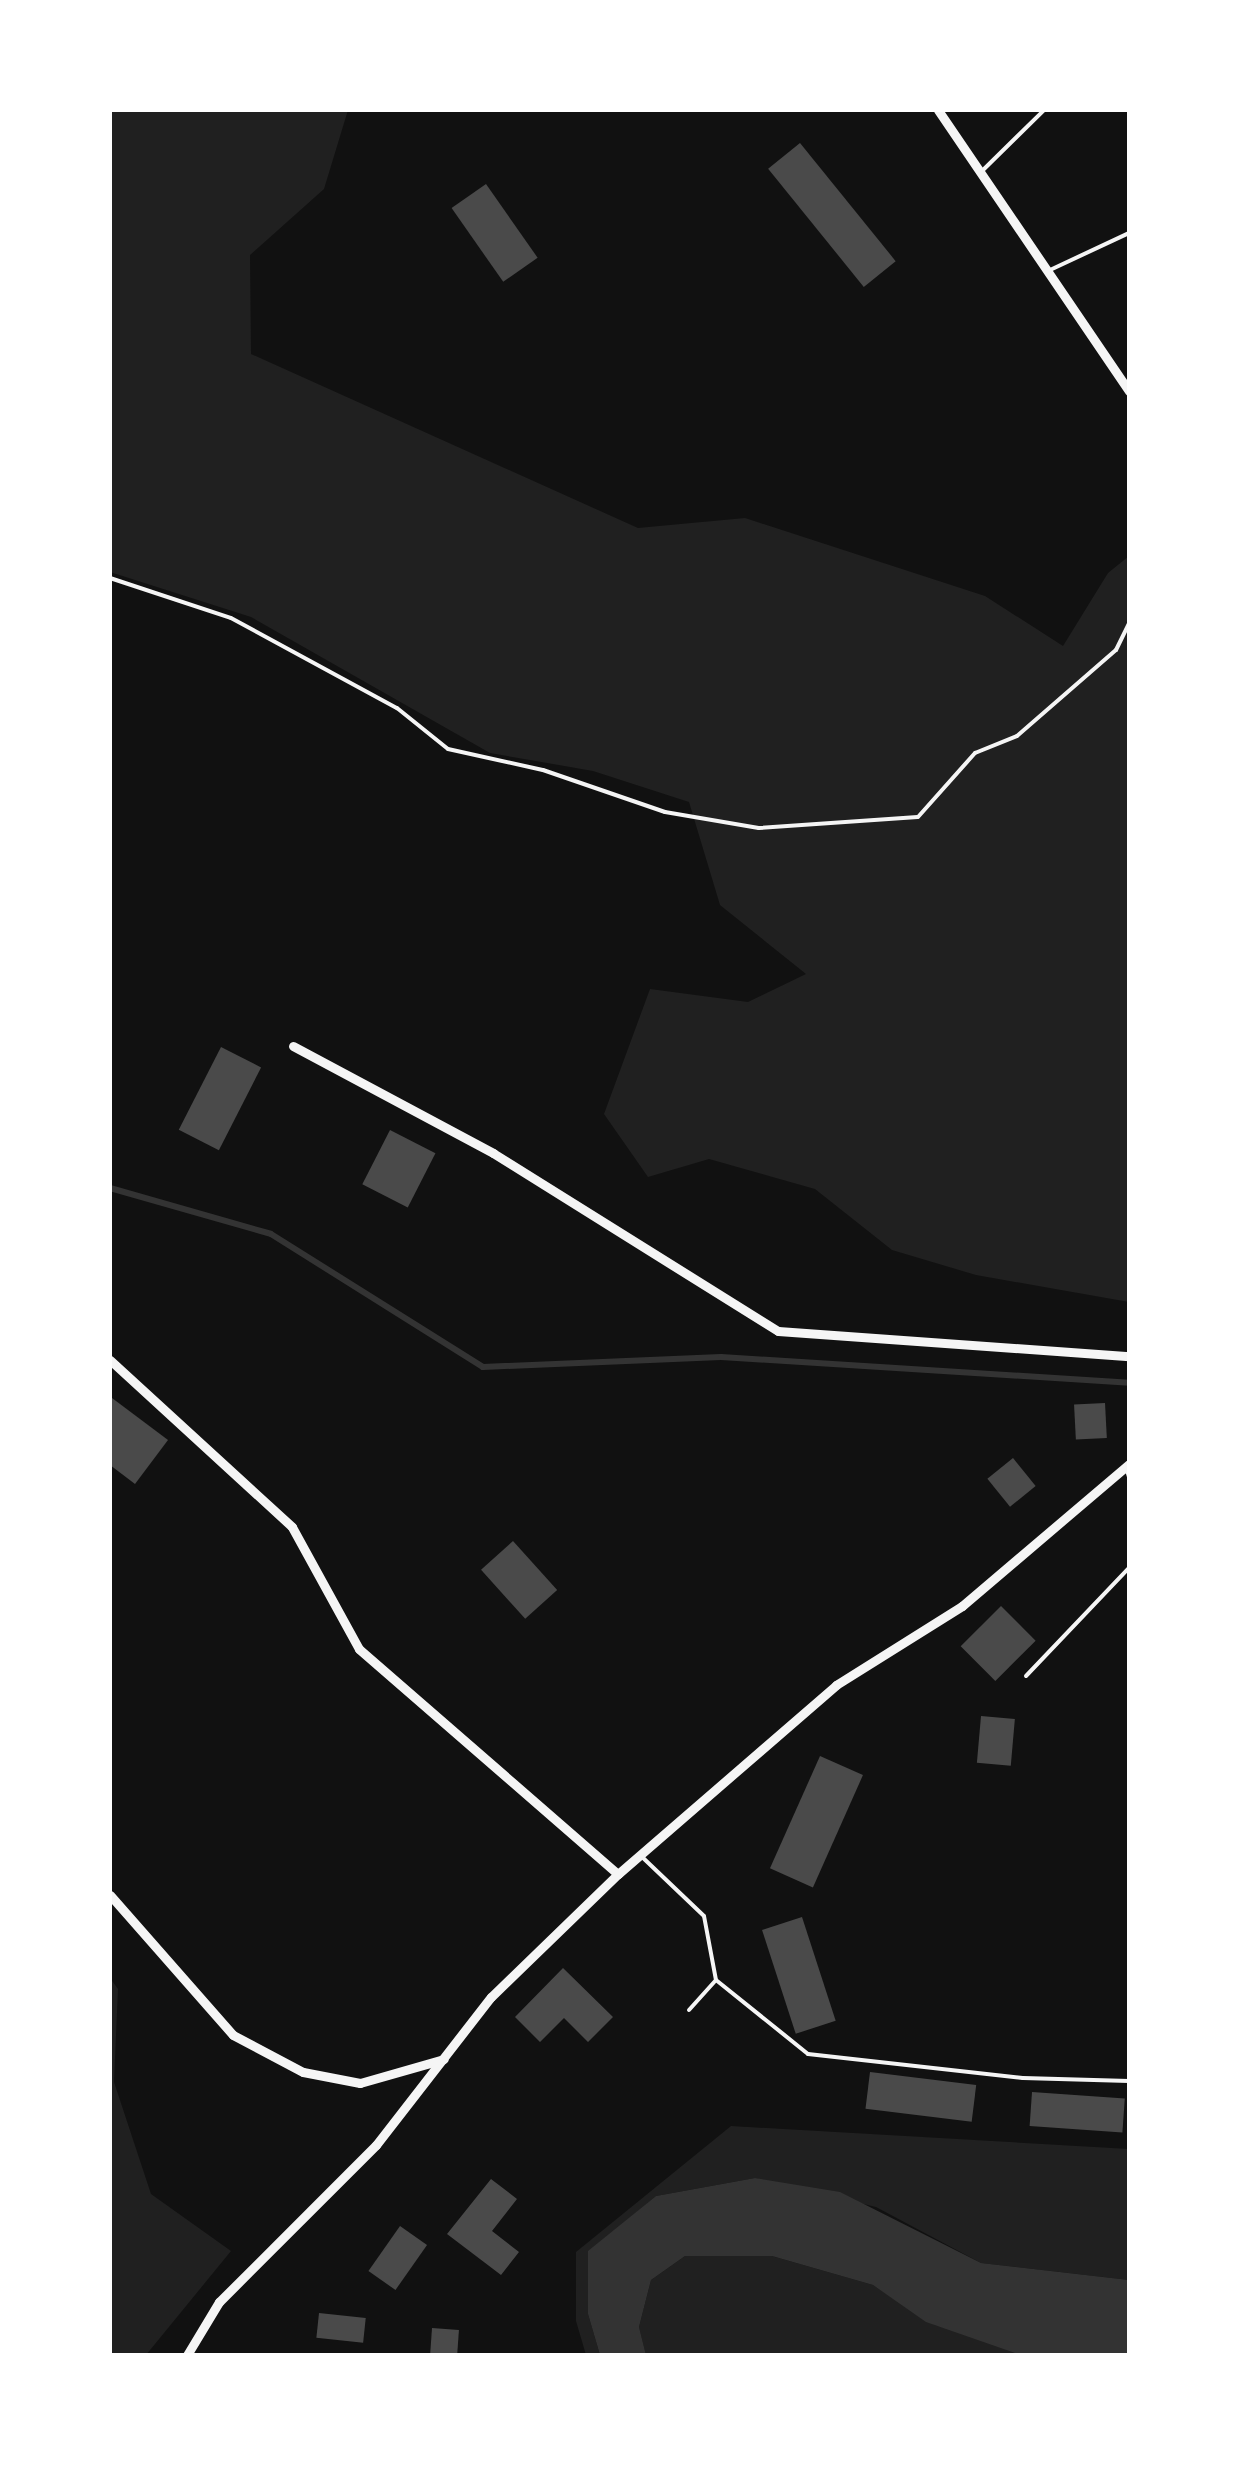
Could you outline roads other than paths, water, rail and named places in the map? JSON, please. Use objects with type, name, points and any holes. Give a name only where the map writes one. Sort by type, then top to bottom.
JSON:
[{"type":"street","points":[[938,110],[1129,391]]},
{"type":"street","points":[[1111,367],[1129,374]]},
{"type":"street","points":[[293,1046],[493,1152],[778,1332],[1129,1356]]},
{"type":"street","points":[[110,1360],[292,1527],[358,1649],[618,1874]]},
{"type":"street","points":[[187,2355],[219,2302],[376,2146],[491,1997],[618,1874],[836,1685],[962,1606],[1128,1469]]},
{"type":"street","points":[[110,1895],[233,2034],[302,2072],[360,2083],[444,2059]]},
{"type":"lane","points":[[980,173],[1044,110]]},
{"type":"lane","points":[[1046,272],[1129,233]]},
{"type":"lane","points":[[1026,1676],[1129,1568]]},
{"type":"lane","points":[[640,1855],[704,1916],[716,1980],[808,2054],[1023,2078],[1129,2081]]},
{"type":"lane","points":[[689,2010],[716,1980]]},
{"type":"waterway","points":[[110,1188],[271,1234],[483,1367],[721,1357],[1129,1383]]}]
